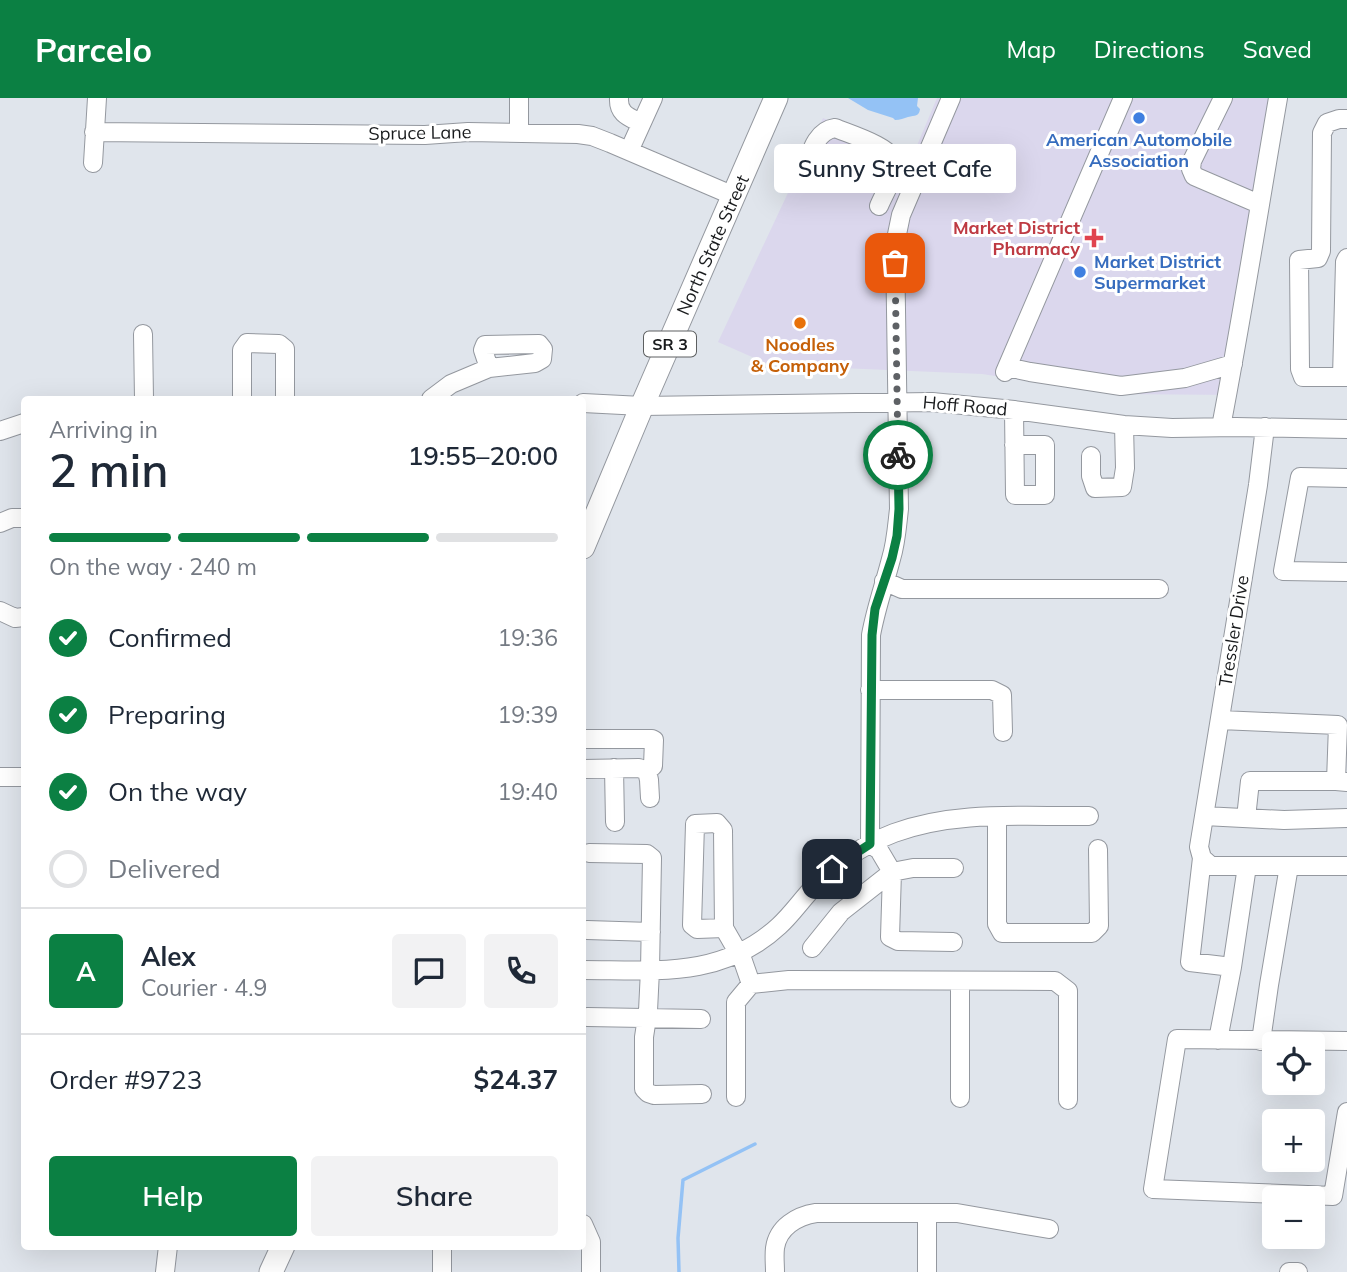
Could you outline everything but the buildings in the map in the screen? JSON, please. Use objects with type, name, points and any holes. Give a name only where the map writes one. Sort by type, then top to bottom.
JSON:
[{"type":"main road","name":"North State Street","points":[[586,540],[776,98]]},
{"type":"main road","points":[[271,1272],[281,1250]]},
{"type":"street","points":[[519,98],[519,133]]},
{"type":"street","points":[[619,98],[619,106],[624,114],[642,123]]},
{"type":"street","points":[[629,150],[653,98]]},
{"type":"street","points":[[870,844],[872,635],[875,609],[897,536],[899,509],[895,244],[901,215],[951,98]]},
{"type":"street","points":[[1123,98],[1006,370],[1121,387],[1185,378],[1233,364]]},
{"type":"street","points":[[1223,98],[1192,161],[1191,169],[1194,176],[1259,204]]},
{"type":"street","points":[[1221,427],[1247,291],[1278,98]]},
{"type":"street","points":[[93,163],[97,101]]},
{"type":"street","points":[[1321,251],[1346,260],[1344,377],[1303,377],[1300,369],[1299,260],[1318,258],[1321,251],[1322,133],[1327,123],[1347,119]]},
{"type":"street","points":[[803,174],[820,134],[827,129],[835,128],[885,149],[895,162],[879,206]]},
{"type":"street","name":"Spruce Lane","points":[[94,132],[578,134],[592,136],[629,150],[734,197]]},
{"type":"street","points":[[143,334],[144,396]]},
{"type":"street","points":[[243,396],[242,351],[247,343],[279,344],[285,349],[285,396]]},
{"type":"street","points":[[435,396],[451,384],[489,368]]},
{"type":"street","name":"Hoff Road","points":[[586,403],[642,406],[932,402],[1124,425],[1172,428],[1347,429]]},
{"type":"street","points":[[1013,410],[1014,444]]},
{"type":"street","points":[[0,430],[21,424]]},
{"type":"street","points":[[1091,456],[1091,476],[1095,488],[1122,487],[1125,468],[1124,425]]},
{"type":"street","name":"Tressler Drive","points":[[1231,967],[1190,962],[1202,859],[1200,835],[1258,485],[1265,427]]},
{"type":"street","points":[[1347,478],[1300,477],[1283,570],[1347,572]]},
{"type":"street","points":[[0,523],[21,518]]},
{"type":"street","points":[[884,581],[902,589],[1158,589]]},
{"type":"street","points":[[0,611],[15,618],[21,617]]},
{"type":"street","points":[[870,690],[992,691],[1002,695],[1003,732]]},
{"type":"street","points":[[1220,720],[1338,725],[1342,782],[1250,781],[1245,818]]},
{"type":"street","points":[[586,739],[652,739],[653,766],[647,771]]},
{"type":"street","points":[[614,768],[615,822]]},
{"type":"street","points":[[586,769],[639,768],[647,771]]},
{"type":"street","points":[[647,771],[650,798]]},
{"type":"street","points":[[0,778],[21,777]]},
{"type":"street","points":[[1204,816],[1284,820],[1347,818]]},
{"type":"street","points":[[997,817],[997,924],[1002,933],[1093,933],[1099,926],[1098,849]]},
{"type":"street","points":[[586,970],[675,970],[724,960],[762,940],[779,926],[832,869],[892,833],[949,819],[1089,817]]},
{"type":"street","points":[[724,928],[697,929],[692,925],[695,824],[717,823],[723,830],[724,928],[743,961],[751,984]]},
{"type":"street","points":[[870,844],[879,850],[892,872],[890,937],[898,941],[953,942]]},
{"type":"street","points":[[589,853],[650,855],[651,932],[644,1037],[644,1089],[654,1094],[702,1094]]},
{"type":"street","points":[[1202,859],[1211,866],[1347,866]]},
{"type":"street","points":[[1218,1040],[1247,866]]},
{"type":"street","points":[[1261,1041],[1289,866]]},
{"type":"street","points":[[812,948],[841,912],[892,872],[913,868],[954,868]]},
{"type":"street","points":[[587,930],[651,932]]},
{"type":"street","points":[[736,1097],[736,1002],[751,984],[789,980],[1055,981],[1069,991],[1068,1100]]},
{"type":"street","points":[[960,981],[957,1054],[960,1098]]},
{"type":"street","points":[[587,1017],[701,1019]]},
{"type":"street","points":[[1347,1041],[1177,1039],[1153,1189],[1333,1196],[1347,1112]]},
{"type":"street","points":[[775,1272],[775,1248],[785,1228],[799,1217],[816,1213],[957,1213],[1049,1229]]},
{"type":"street","points":[[927,1213],[927,1272]]},
{"type":"street","points":[[586,1231],[591,1242],[591,1272]]},
{"type":"street","points":[[165,1272],[168,1250]]},
{"type":"street","points":[[442,1250],[442,1272]]},
{"type":"street","points":[[1289,1272],[1298,1272]]},
{"type":"shaded area","points":[[937,98],[1284,98],[1237,395],[1111,394],[982,374],[770,365],[718,342],[823,118],[913,155]]},
{"type":"water","points":[[848,98],[918,98],[917,106],[920,109],[916,115],[895,120],[868,110]]},
{"type":"waterway","points":[[679,1272],[678,1238],[683,1180],[755,1144]]},
{"type":"way so far","points":[[895,263],[898,455]]},
{"type":"place","name":"American Automobile Association","points":[[1139,118]]},
{"type":"place","name":"Market District Pharmacy","points":[[1094,238]]},
{"type":"place","name":"Sunny Street Cafe","points":[[895,263]]},
{"type":"place","name":"Market District Supermarket","points":[[1080,272]]},
{"type":"place","name":"Noodles & Company","points":[[800,323]]},
{"type":"route","points":[[832,869],[870,844],[872,635],[875,609],[897,536],[898,455]]}]
